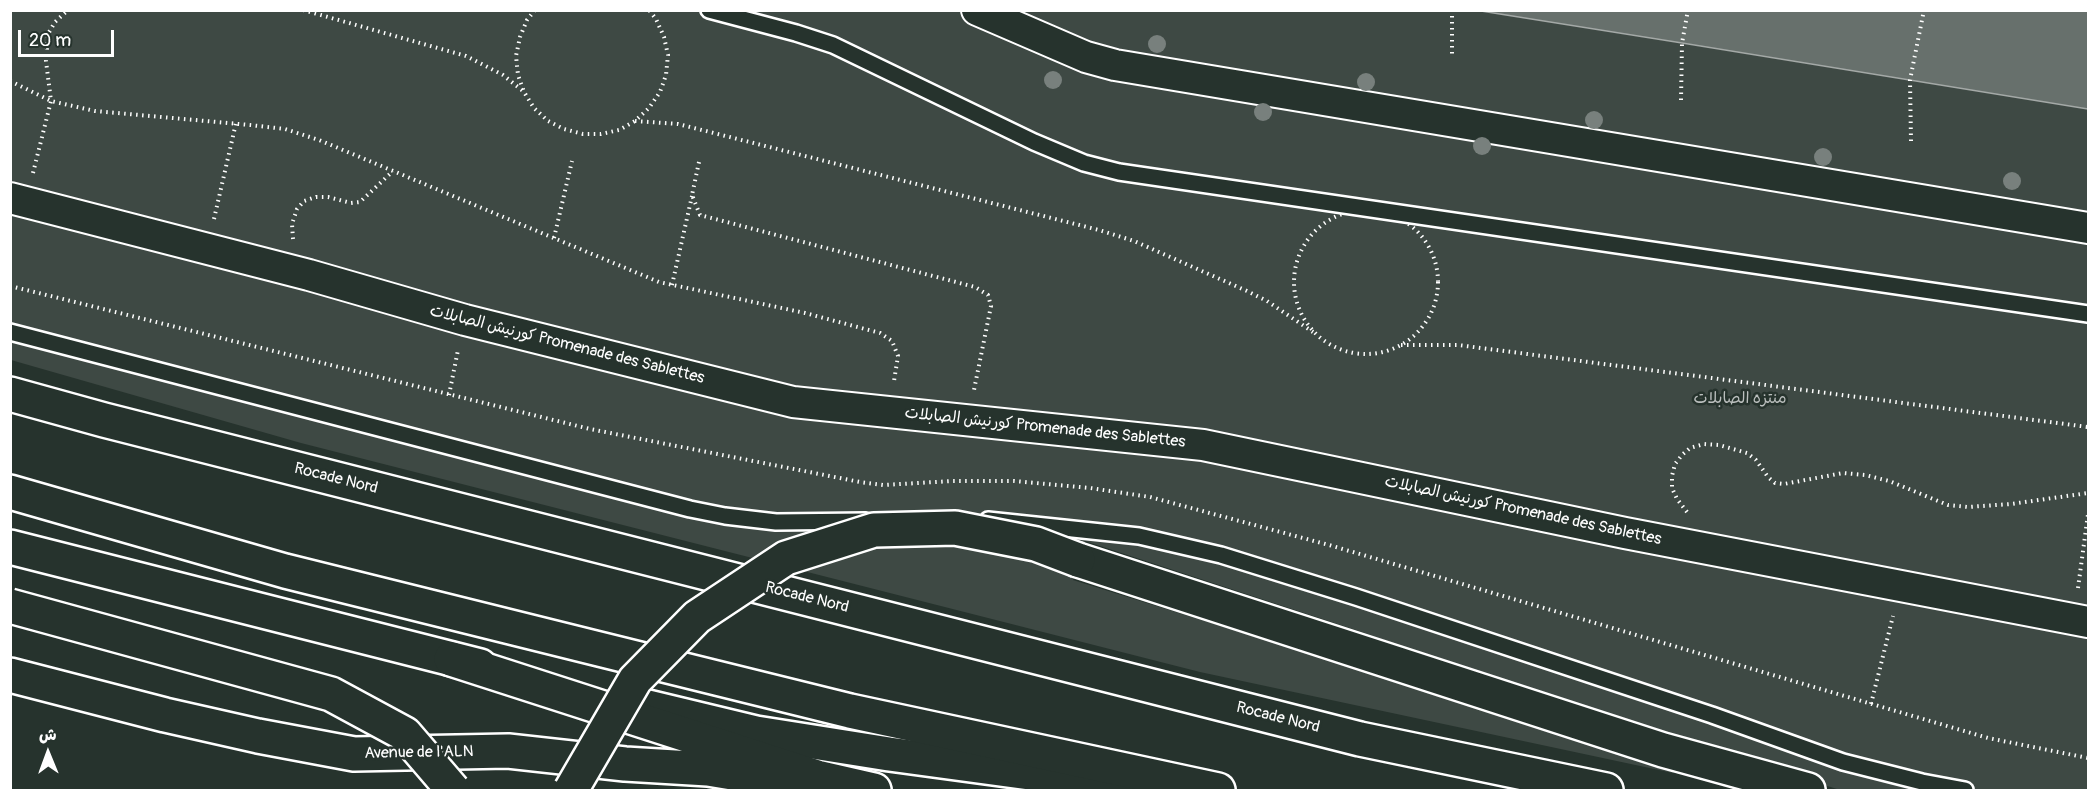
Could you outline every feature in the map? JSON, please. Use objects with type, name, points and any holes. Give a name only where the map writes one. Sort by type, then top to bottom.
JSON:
[{"type":"main road","name":"Rocade Nord","points":[[10,394],[104,420],[1349,736],[1606,790]]},
{"type":"main road","points":[[10,492],[285,571],[861,714],[1218,790]]},
{"type":"main road","points":[[570,790],[635,680],[697,617],[786,558],[874,530],[954,528],[1036,544],[1078,560],[1663,750],[1808,790]]},
{"type":"main road","points":[[10,547],[451,659],[756,733],[889,754],[1156,790]]},
{"type":"main road","points":[[10,606],[332,694],[405,734],[453,790]]},
{"type":"main road","points":[[451,659],[817,777],[874,790]]},
{"type":"main road","name":"Avenue de l'ALN","points":[[10,675],[211,726],[354,754],[508,751],[625,764],[708,769],[835,790]]},
{"type":"main road","points":[[625,764],[669,790]]},
{"type":"street","points":[[977,10],[1086,57],[1114,65],[2088,228]]},
{"type":"street","name":"كورنيش الصابلات Promenade des Sablettes","points":[[10,198],[309,275],[465,320],[793,402],[1203,445],[1720,551],[2088,622]]},
{"type":"lane","points":[[709,10],[833,45],[1034,142],[1083,163],[1119,172],[2088,314]]},
{"type":"lane","points":[[10,332],[476,454],[725,516],[798,523],[924,518],[973,519],[1097,530],[1159,540],[1303,579],[1701,711],[1843,762],[1922,782],[1965,790]]},
{"type":"path","points":[[36,161],[51,101],[46,61],[48,34],[55,22],[68,10]]},
{"type":"path","points":[[303,10],[466,56],[503,75],[524,92]]},
{"type":"path","points":[[535,10],[520,37],[516,56],[518,75],[524,92],[534,108],[548,121],[582,134],[601,134],[619,130],[635,121],[649,108],[660,92],[666,75],[668,55],[664,37],[649,10]]},
{"type":"path","points":[[1452,10],[1452,58]]},
{"type":"path","points":[[1681,100],[1682,43],[1688,10]]},
{"type":"path","points":[[1911,141],[1910,80],[1924,10]]},
{"type":"path","points":[[10,81],[51,101],[95,111],[285,129],[308,136],[659,282],[806,313],[880,333],[892,341],[898,356],[890,412]]},
{"type":"path","points":[[635,121],[678,124],[1134,241],[1246,291],[1267,302],[1331,346],[1353,354],[1378,354],[1401,345],[1420,329],[1433,308],[1438,284],[1434,260],[1422,238],[1406,222],[1381,210],[1361,210],[1338,216],[1318,228],[1304,245],[1295,267],[1293,290],[1300,312],[1313,332]]},
{"type":"path","points":[[215,213],[236,123]]},
{"type":"path","points":[[554,238],[572,161]]},
{"type":"path","points":[[672,285],[699,162]]},
{"type":"path","points":[[309,275],[292,235],[292,224],[297,209],[304,201],[316,197],[328,197],[351,203],[360,202],[393,171]]},
{"type":"path","points":[[692,195],[700,215],[975,287],[988,294],[991,306],[967,420]]},
{"type":"path","points":[[449,395],[465,320]]},
{"type":"path","points":[[1401,345],[1458,345],[2088,427]]},
{"type":"path","points":[[1720,551],[1677,500],[1672,488],[1675,464],[1690,448],[1704,444],[1719,445],[1747,453],[1756,460],[1767,477],[1774,483],[1784,484],[1843,473],[1865,475],[1889,481],[1948,505],[1968,507],[2011,504],[2088,493]]},
{"type":"path","points":[[2082,562],[2088,514]]},
{"type":"path","points":[[1871,704],[1900,586]]},
{"type":"green space","name":"منتزه الصابلات","points":[[10,11],[1481,11],[2088,109],[2088,790],[1840,790],[1522,689],[1362,632],[1085,541],[1073,580],[1677,768],[1673,773],[1200,672],[301,443],[11,360]]},
{"type":"shaded area","points":[[1481,11],[2088,11],[2088,109],[1682,43]]}]
